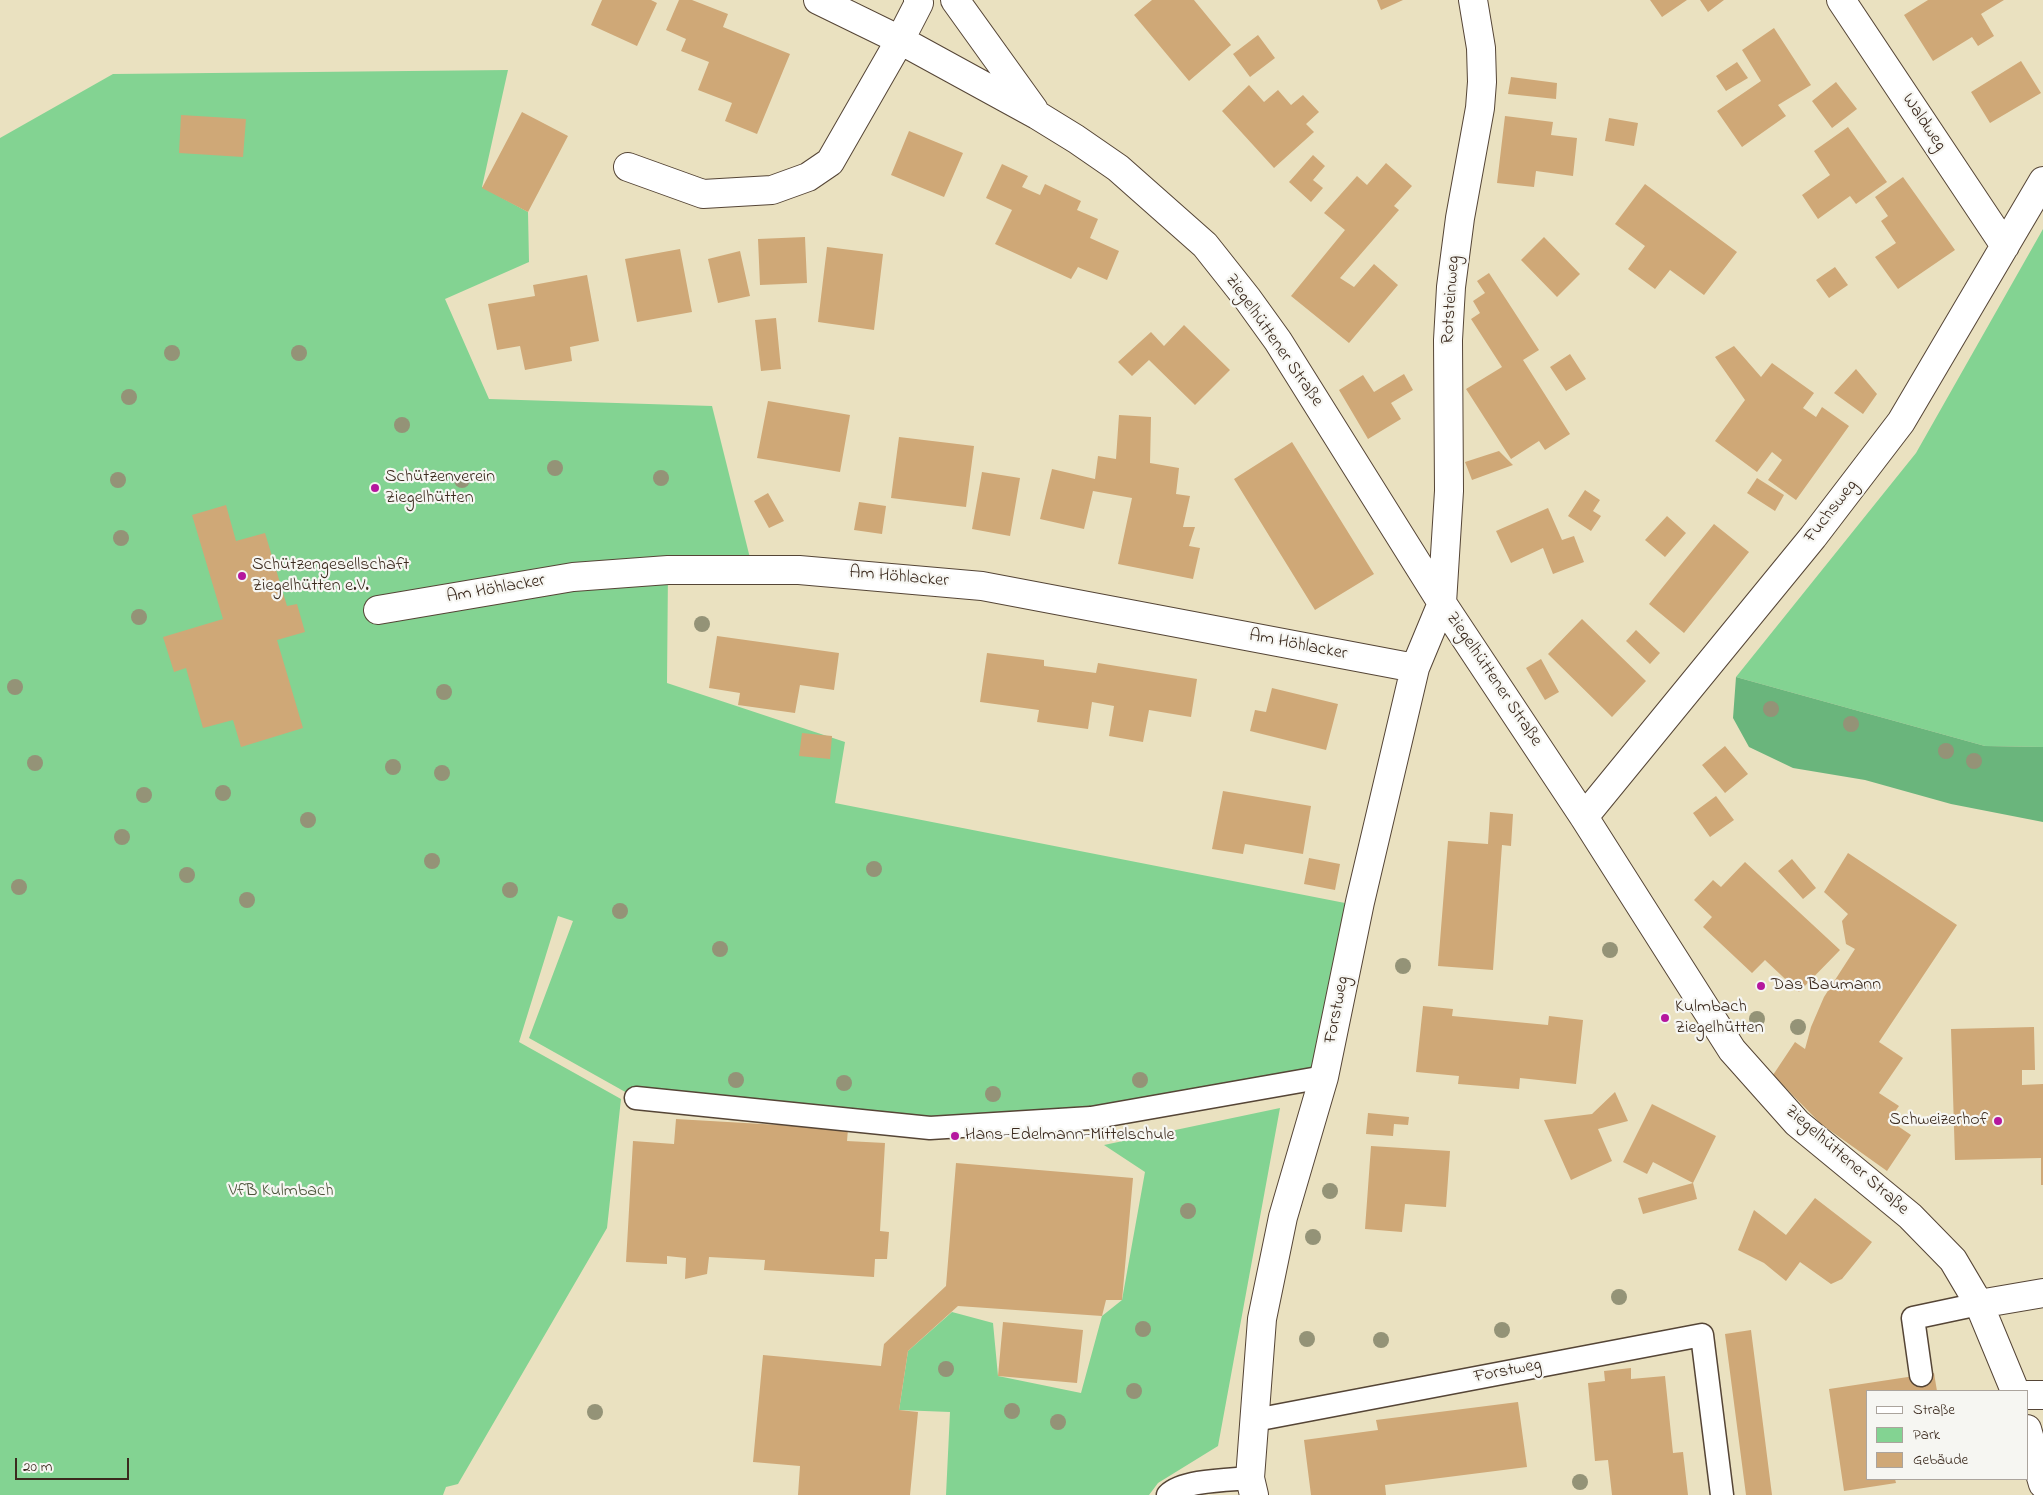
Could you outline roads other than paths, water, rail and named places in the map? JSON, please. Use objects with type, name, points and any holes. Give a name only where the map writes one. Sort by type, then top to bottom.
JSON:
[{"type":"street","name":"Ziegelhüttener Straße","points":[[818,0],[900,40],[1037,115],[1118,168],[1205,245],[1278,341],[1442,603],[1584,818],[1732,1050],[1797,1122],[1910,1216],[1953,1260],[1979,1304],[2016,1390]]},
{"type":"street","points":[[628,166],[703,194],[772,190],[808,177],[830,162],[900,40],[919,4],[918,0]]},
{"type":"street","points":[[955,0],[1037,115]]},
{"type":"street","name":"Rotsteinweg","points":[[1442,603],[1450,491],[1448,340],[1451,287],[1460,218],[1480,108],[1482,82],[1481,48],[1473,0]]},
{"type":"street","name":"Waldweg","points":[[1841,0],[2005,246]]},
{"type":"street","name":"Fuchsweg","points":[[1584,818],[1813,536],[1901,422],[2043,181]]},
{"type":"street","name":"Am Höhlacker","points":[[378,610],[573,577],[668,570],[799,570],[982,586],[1415,668]]},
{"type":"street","name":"Forstweg","points":[[1252,1486],[1262,1319],[1283,1217],[1324,1077],[1360,902],[1415,668],[1442,603]]},
{"type":"street","points":[[1979,1304],[2043,1293]]},
{"type":"street","points":[[2028,1394],[2043,1395]]},
{"type":"street","points":[[2029,1443],[2043,1484]]},
{"type":"lane","points":[[636,1098],[930,1128],[1091,1118],[1324,1077]]},
{"type":"lane","points":[[1921,1375],[1914,1318],[1979,1304]]},
{"type":"lane","name":"Forstweg","points":[[1255,1420],[1702,1335],[1722,1495]]},
{"type":"lane","points":[[1168,1495],[1191,1485],[1252,1486]]},
{"type":"place","name":"Schützenverein Ziegelhütten","points":[[375,488]]},
{"type":"place","name":"Schützengesellschaft Ziegelhütten e.V.","points":[[242,576]]},
{"type":"place","name":"Das Baumann","points":[[1761,986]]},
{"type":"place","name":"Kulmbach Ziegelhütten","points":[[1665,1018]]},
{"type":"place","name":"Schweizerhof","points":[[1998,1121]]},
{"type":"place","name":"Hans-Edelmann-Mittelschule","points":[[955,1136]]},
{"type":"park label","name":"VfB Kulmbach","points":[[281,1192]]}]
